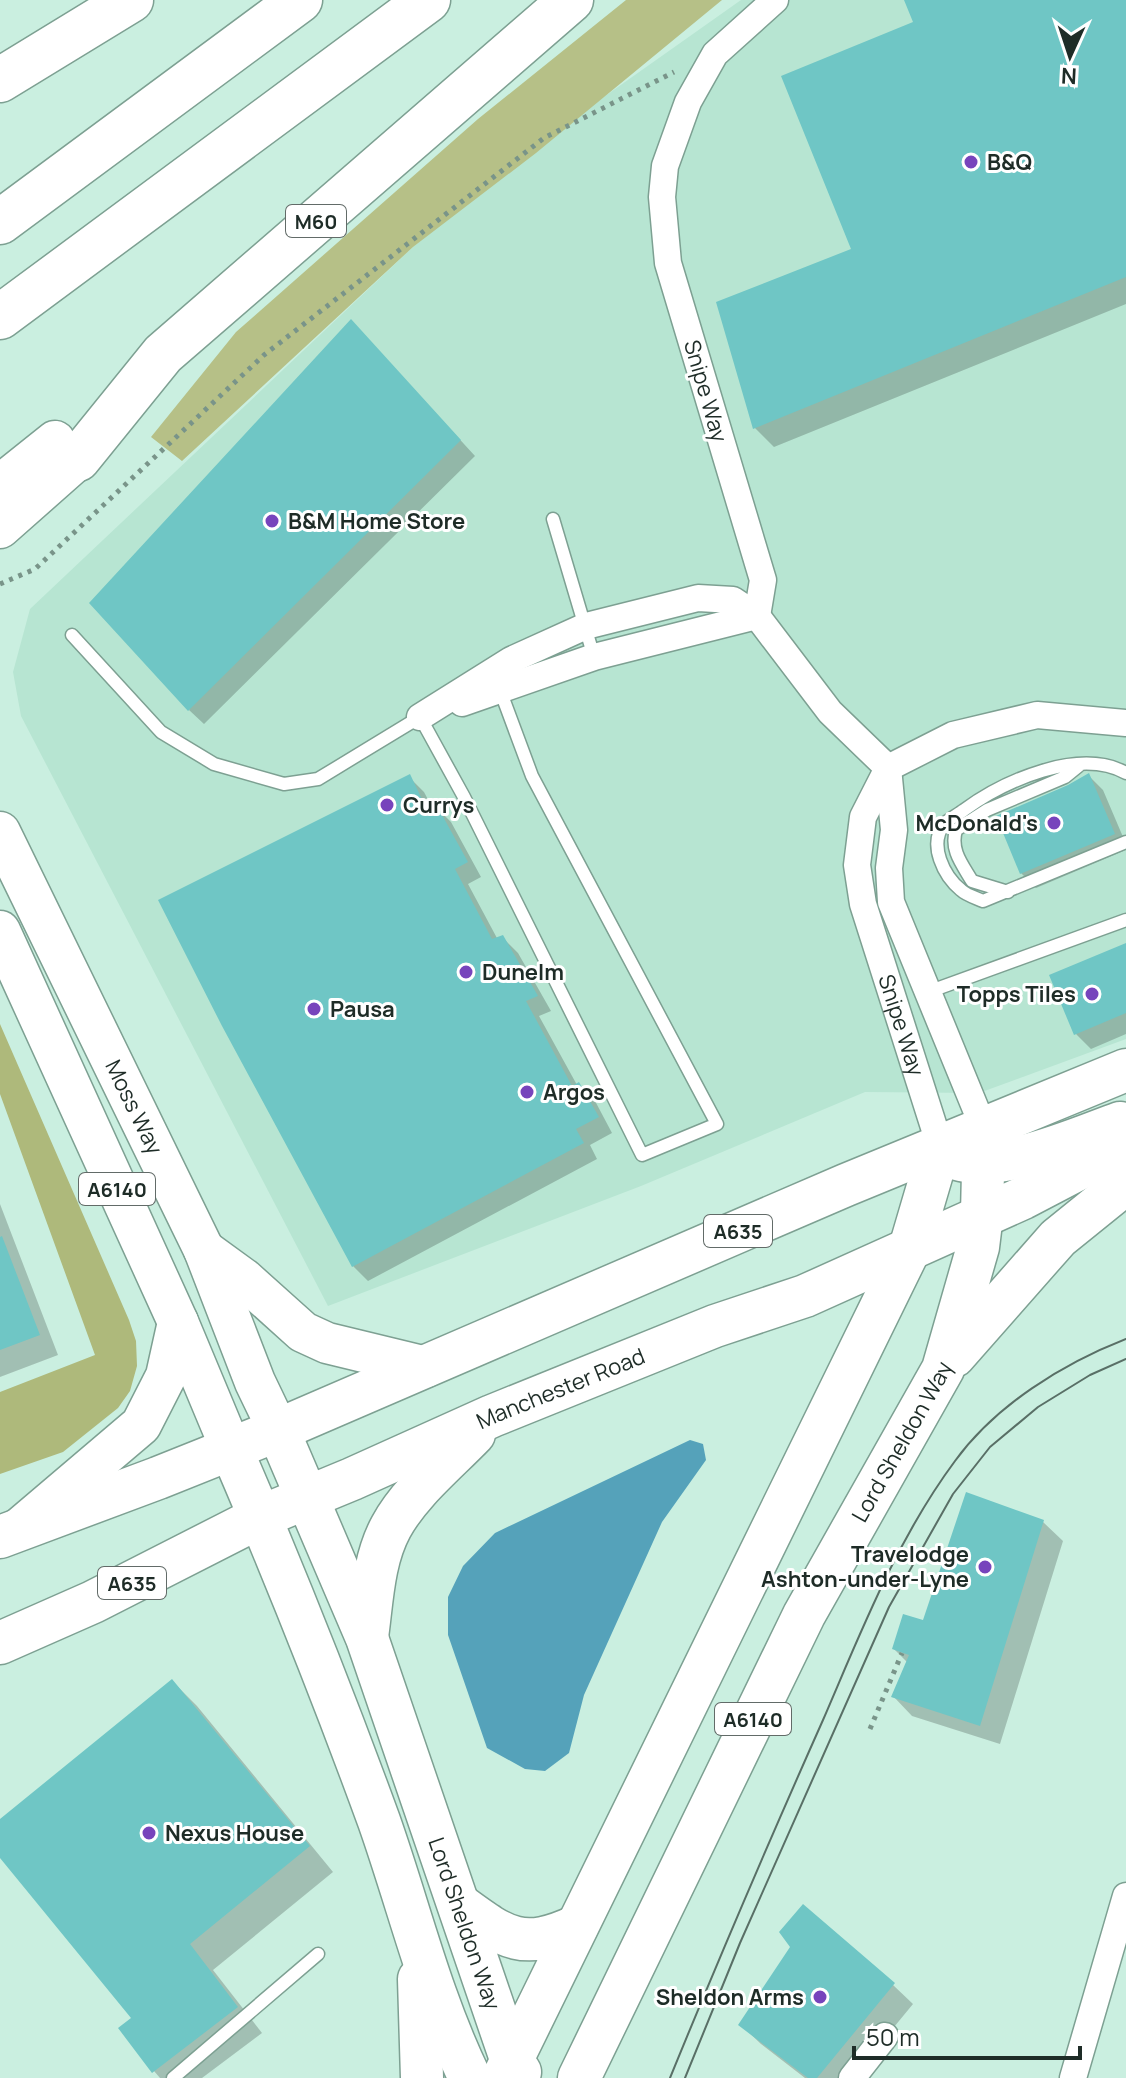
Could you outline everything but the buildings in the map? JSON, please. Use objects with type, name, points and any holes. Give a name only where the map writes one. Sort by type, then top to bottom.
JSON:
[{"type":"highway","points":[[0,80],[131,0]]},
{"type":"highway","points":[[0,222],[300,0]]},
{"type":"highway","points":[[0,317],[428,0]]},
{"type":"highway","name":"M60","points":[[67,450],[163,354],[571,0]]},
{"type":"highway","name":"A635","points":[[9,1533],[278,1430],[940,1146],[983,1146],[1126,1070]]},
{"type":"highway","points":[[983,1146],[1036,1153],[1126,1121]]},
{"type":"highway","name":"Manchester Road","points":[[0,1643],[93,1602],[260,1517],[492,1416],[715,1326],[805,1296],[1023,1198],[1126,1144]]},
{"type":"highway","name":"Lord Sheldon Way","points":[[513,2072],[577,1926],[910,1248],[940,1146]]},
{"type":"highway","name":"Lord Sheldon Way","points":[[579,2078],[804,1615],[943,1369],[975,1259],[982,1214],[983,1146]]},
{"type":"highway","points":[[943,1369],[1058,1238],[1126,1183]]},
{"type":"highway","points":[[367,1638],[376,1570],[390,1528],[412,1498],[492,1416]]},
{"type":"highway","name":"Lord Sheldon Way","points":[[278,1430],[367,1638],[461,1906],[513,2072]]},
{"type":"highway","name":"A6140","points":[[231,1449],[294,1596],[374,1809],[459,2056],[470,2078]]},
{"type":"highway","points":[[461,1906],[492,1929],[522,1939],[551,1938],[577,1926]]},
{"type":"highway","points":[[418,1943],[422,2078]]},
{"type":"main road","points":[[0,485],[67,450]]},
{"type":"main road","points":[[0,528],[67,450]]},
{"type":"main road","name":"Moss Way","points":[[0,832],[204,1250],[255,1382],[278,1430]]},
{"type":"main road","name":"A6140","points":[[0,931],[178,1322],[231,1449]]},
{"type":"main road","points":[[204,1250],[244,1279],[303,1332],[327,1343],[426,1367]]},
{"type":"main road","points":[[9,1533],[141,1425],[166,1376],[178,1322]]},
{"type":"street","name":"Snipe Way","points":[[757,616],[763,580],[668,263],[662,197],[665,166],[688,102],[715,54],[775,0]]},
{"type":"street","points":[[420,717],[511,660],[586,626],[698,598],[733,600],[757,616],[830,712],[888,768],[953,735],[1037,715],[1126,723]]},
{"type":"street","points":[[420,717],[594,657],[757,616]]},
{"type":"street","name":"Snipe Way","points":[[888,768],[894,830],[889,868],[891,902],[928,992],[983,1146]]},
{"type":"street","name":"Snipe Way","points":[[888,768],[863,817],[857,865],[863,904],[940,1146]]},
{"type":"street","points":[[1073,2078],[1126,1896]]},
{"type":"street","points":[[852,2078],[885,2036]]},
{"type":"lane","points":[[553,519],[594,657]]},
{"type":"lane","points":[[72,635],[161,732],[214,764],[284,784],[318,779],[420,717],[464,797],[642,1155],[717,1124],[532,776],[500,690]]},
{"type":"lane","points":[[1008,892],[972,881],[952,842],[956,830],[987,810],[1065,777],[1082,763]]},
{"type":"lane","points":[[1126,773],[1082,763],[1055,767],[987,793],[943,825],[938,846],[942,866],[962,892],[983,901],[1126,842]]},
{"type":"lane","points":[[928,992],[1126,920]]},
{"type":"lane","points":[[173,2078],[318,1954]]},
{"type":"path","points":[[0,584],[35,569],[264,355],[544,138],[653,80],[715,54]]},
{"type":"path","points":[[870,1729],[902,1653]]},
{"type":"shaded area","points":[[626,0],[722,0],[536,153],[413,247],[182,461],[151,437],[236,332],[478,119]]},
{"type":"shaded area","points":[[741,0],[1126,0],[1126,1039],[979,1093],[865,1092],[641,1186],[328,1306],[21,716],[13,672],[30,609],[413,247],[550,135]]},
{"type":"green space","points":[[0,1024],[129,1320],[136,1341],[137,1366],[130,1391],[118,1408],[63,1452],[0,1474],[0,1392],[95,1355],[0,1094]]},
{"type":"water","points":[[690,1440],[703,1444],[706,1460],[662,1522],[584,1695],[569,1753],[545,1771],[525,1769],[487,1748],[448,1635],[448,1597],[463,1566],[495,1533]]},
{"type":"tram line","points":[[670,2078],[866,1620],[898,1554],[934,1491],[971,1441],[1010,1404],[1078,1361],[1126,1339]]},
{"type":"tram line","points":[[685,2078],[740,1943],[889,1607],[953,1494],[990,1447],[1038,1407],[1090,1375],[1126,1359]]},
{"type":"place","name":"B&Q","points":[[971,162]]},
{"type":"place","name":"B&M Home Store","points":[[272,521]]},
{"type":"place","name":"Currys","points":[[387,805]]},
{"type":"place","name":"McDonald's","points":[[1054,823]]},
{"type":"place","name":"Dunelm","points":[[466,972]]},
{"type":"place","name":"Topps Tiles","points":[[1092,994]]},
{"type":"place","name":"Pausa","points":[[314,1009]]},
{"type":"place","name":"Argos","points":[[527,1092]]},
{"type":"place","name":"Travelodge Ashton-under-Lyne","points":[[985,1567]]},
{"type":"place","name":"Nexus House","points":[[149,1833]]},
{"type":"place","name":"Sheldon Arms","points":[[820,1997]]}]
